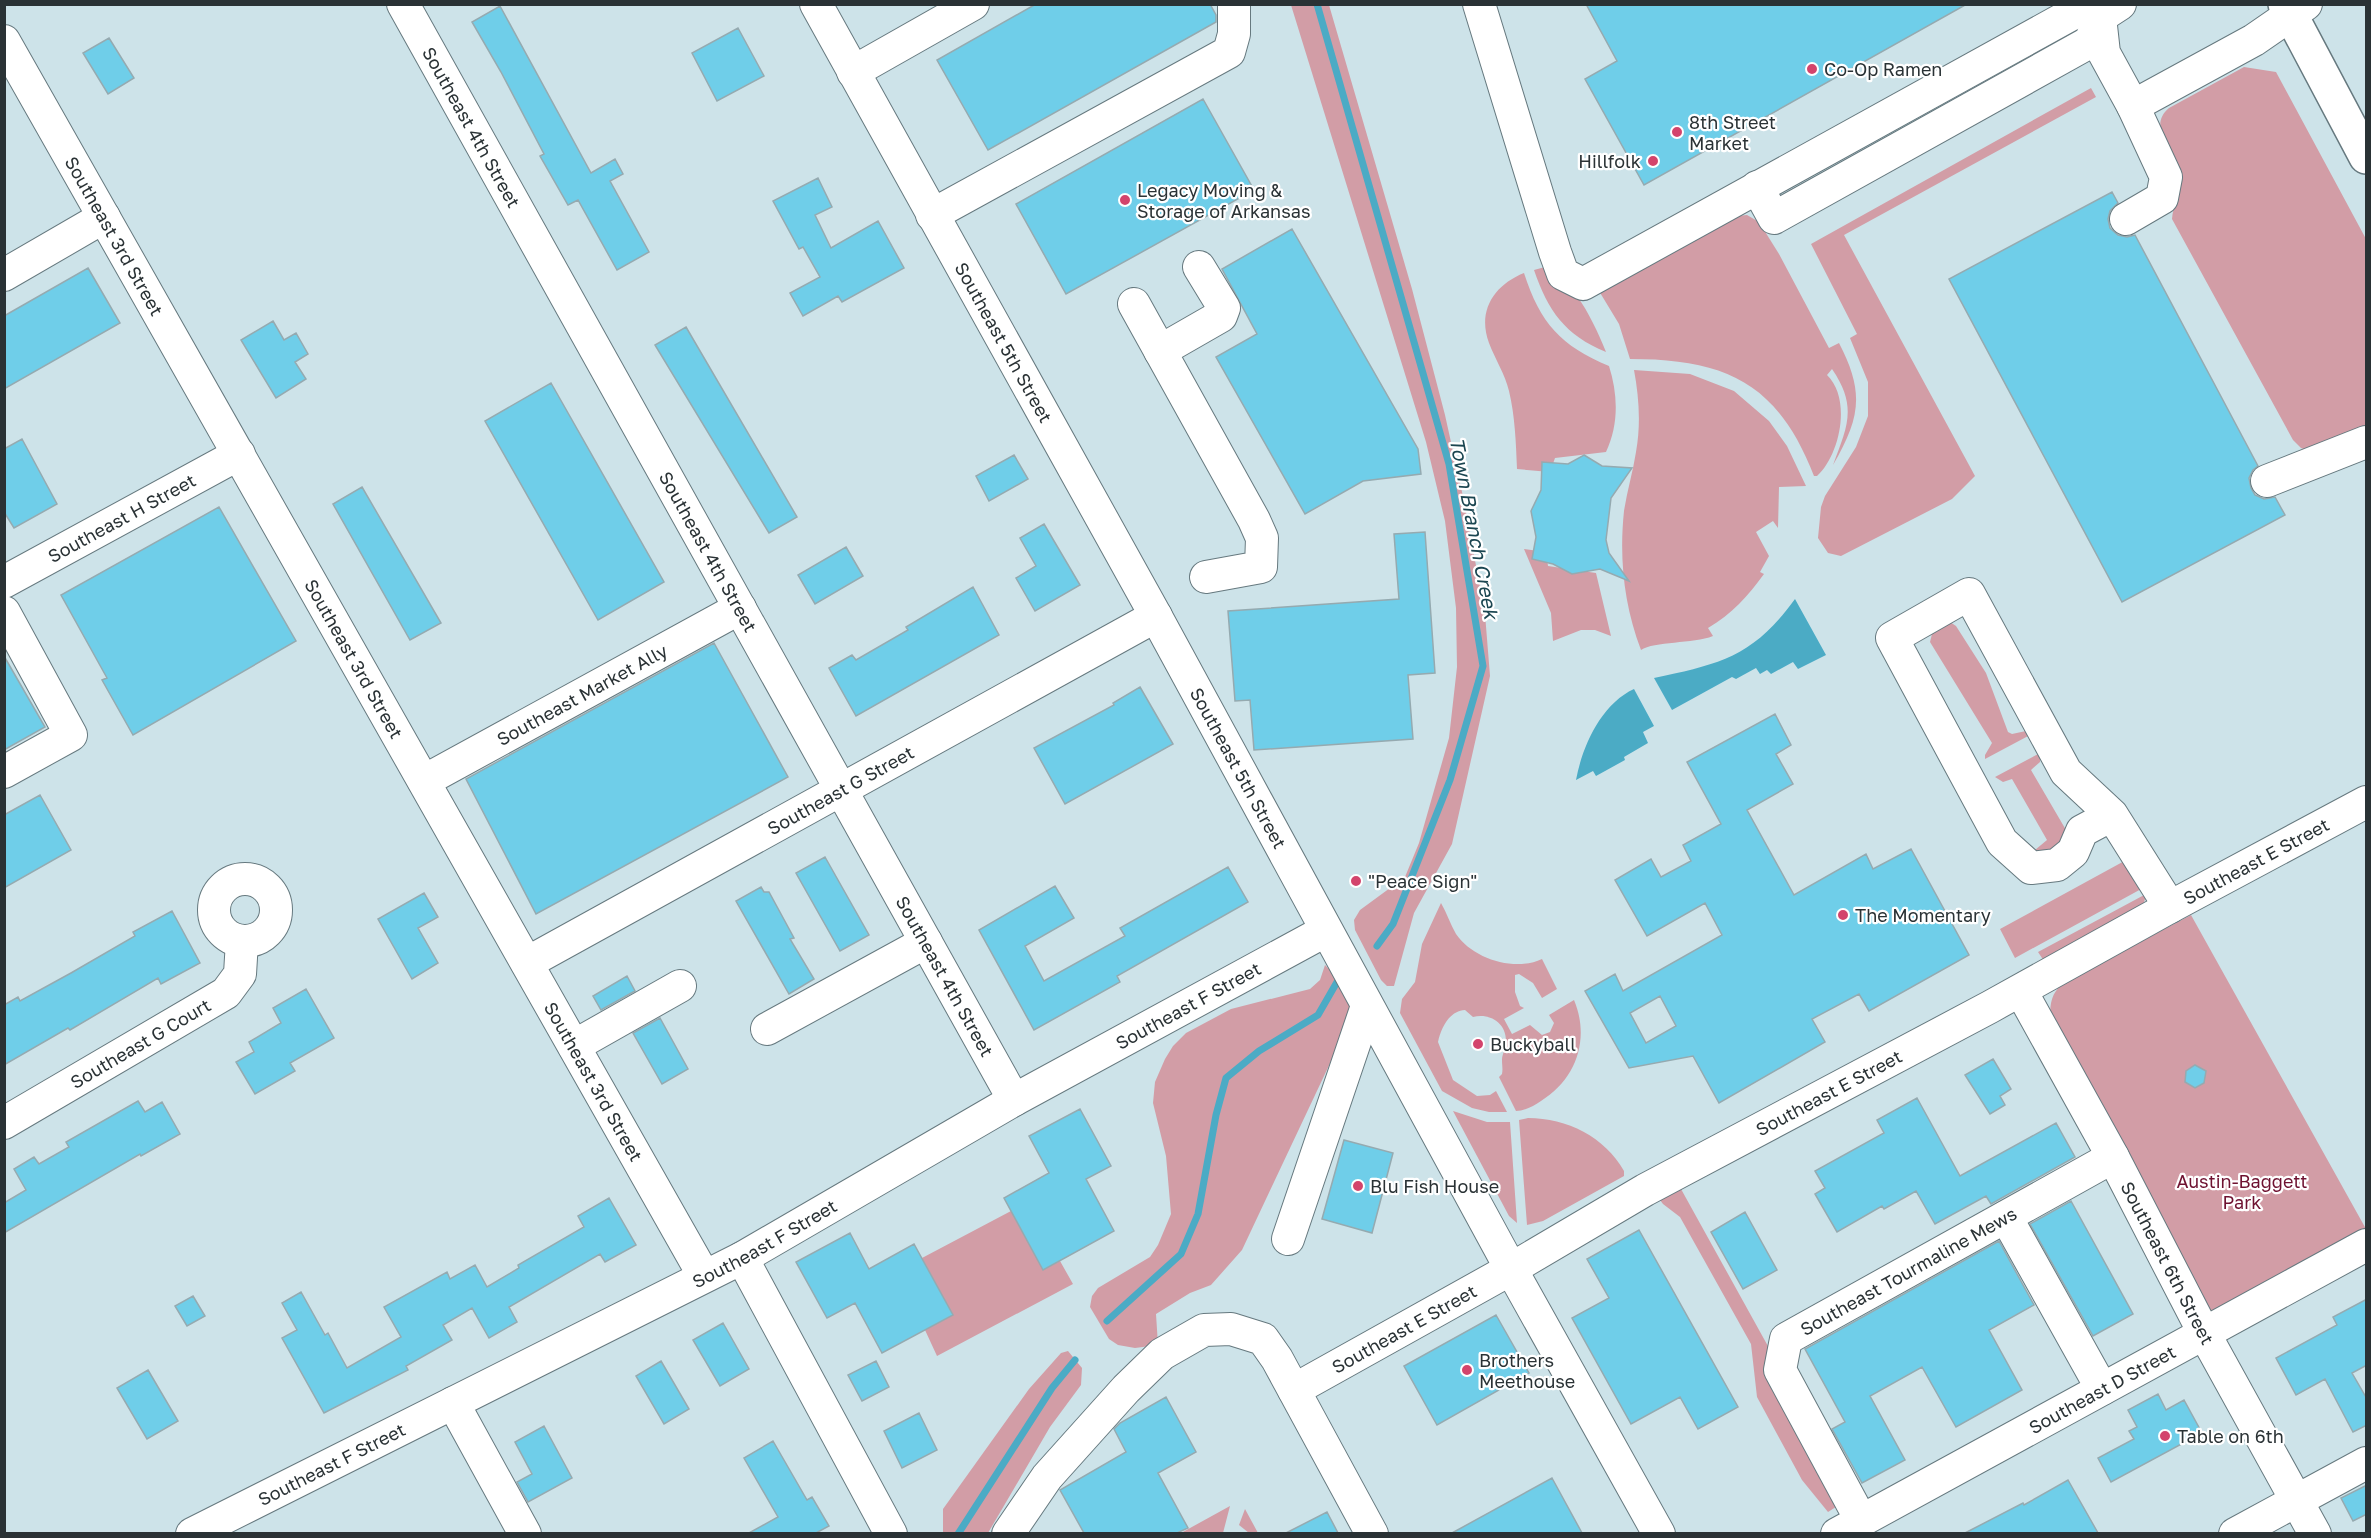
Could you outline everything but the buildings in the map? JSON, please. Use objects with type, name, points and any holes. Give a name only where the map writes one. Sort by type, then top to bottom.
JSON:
[{"type":"main road","points":[[2294,8],[2367,157]]},
{"type":"street","name":"Southeast 4th Street","points":[[403,4],[1014,1100]]},
{"type":"street","name":"Southeast 5th Street","points":[[816,4],[1156,616],[1366,1006],[1659,1533]]},
{"type":"street","points":[[853,72],[974,4]]},
{"type":"street","points":[[932,215],[1229,52],[1234,34],[1234,4]]},
{"type":"street","points":[[1479,4],[1563,274],[1583,284],[1757,187],[1774,218],[2090,42],[2110,11]]},
{"type":"street","points":[[2133,106],[2254,40],[2294,8]]},
{"type":"street","points":[[2110,11],[2104,53],[2133,106],[2166,177],[2162,198],[2126,219]]},
{"type":"street","name":"Southeast 3rd Street","points":[[4,41],[704,1275]]},
{"type":"street","points":[[4,275],[104,217]]},
{"type":"street","points":[[1160,351],[1221,316],[1224,308],[1199,267]]},
{"type":"street","points":[[1134,304],[1262,538],[1261,567],[1206,577]]},
{"type":"street","points":[[2266,481],[2367,442]]},
{"type":"street","name":"Southeast H Street","points":[[4,582],[239,454]]},
{"type":"street","points":[[2112,815],[2082,831],[2073,852],[2057,865],[2031,868],[2002,842],[1892,638],[1969,594],[2066,772],[2112,815],[2170,907]]},
{"type":"street","name":"Southeast Market Ally","points":[[424,781],[740,608]]},
{"type":"street","points":[[4,612],[72,735],[4,772]]},
{"type":"street","name":"Southeast G Street","points":[[527,963],[1156,616]]},
{"type":"street","name":"Southeast E Street","points":[[1294,1390],[1511,1269],[1669,1177],[2020,991],[2170,907],[2363,811]]},
{"type":"street","name":"Southeast F Street","points":[[192,1533],[742,1258],[1014,1100],[1325,931]]},
{"type":"street","name":"Southeast G Court","points":[[4,1123],[226,993],[240,974],[242,941]]},
{"type":"street","points":[[767,1029],[926,942]]},
{"type":"street","points":[[574,1046],[680,986]]},
{"type":"street","name":"Southeast 6th Street","points":[[2020,991],[2113,1157],[2204,1333],[2316,1533]]},
{"type":"street","points":[[1288,1239],[1366,1006]]},
{"type":"street","name":"Southeast Tourmaline Mews","points":[[1849,1527],[1780,1370],[1786,1339],[2113,1157]]},
{"type":"street","points":[[2006,1217],[2102,1389]]},
{"type":"street","name":"Southeast D Street","points":[[1849,1527],[2367,1245]]},
{"type":"street","points":[[742,1258],[891,1533]]},
{"type":"street","points":[[1008,1533],[1047,1477],[1126,1389],[1162,1354],[1204,1330],[1231,1329],[1263,1339],[1294,1390],[1372,1533]]},
{"type":"street","points":[[453,1403],[525,1533]]},
{"type":"street","points":[[2235,1533],[2367,1463]]},
{"type":"green space","points":[[1291,5],[1329,5],[1412,289],[1445,415],[1485,614],[1490,676],[1452,844],[1414,913],[1394,986],[1387,986],[1381,980],[1355,930],[1354,920],[1360,910],[1405,877],[1419,843],[1449,738],[1457,667],[1456,608],[1445,521],[1426,442]]},
{"type":"green space","points":[[2244,67],[2276,72],[2366,239],[2366,431],[2306,450],[2293,440],[2172,219],[2181,177],[2179,168],[2161,132],[2160,124],[2163,116],[2169,108]]},
{"type":"green space","points":[[2091,88],[2096,97],[1844,235],[1975,476],[1952,499],[1841,556],[1828,553],[1818,538],[1821,507],[1825,496],[1856,447],[1868,416],[1868,382],[1850,338],[1857,334],[1811,244]]},
{"type":"green space","points":[[1747,215],[1759,222],[1779,254],[1829,348],[1839,343],[1853,377],[1856,391],[1854,419],[1833,465],[1848,417],[1845,395],[1840,382],[1832,369],[1827,375],[1835,385],[1839,398],[1840,427],[1832,455],[1817,476],[1814,476],[1800,444],[1784,418],[1765,398],[1744,383],[1721,371],[1694,364],[1630,359],[1619,324],[1599,291],[1737,216]]},
{"type":"green space","points":[[1545,267],[1562,290],[1577,296],[1606,352],[1579,338],[1552,309],[1534,270]]},
{"type":"green space","points":[[1524,273],[1537,306],[1554,331],[1578,350],[1609,366],[1614,387],[1615,420],[1606,452],[1555,458],[1550,472],[1517,469],[1516,439],[1509,391],[1486,331],[1485,320],[1491,300],[1504,284]]},
{"type":"green space","points":[[1634,370],[1690,374],[1734,391],[1769,421],[1787,446],[1806,486],[1779,487],[1778,528],[1773,521],[1756,532],[1769,556],[1760,572],[1764,574],[1739,604],[1708,628],[1713,636],[1655,645],[1641,650],[1630,616],[1624,582],[1622,547],[1624,511],[1635,459],[1639,421]]},
{"type":"green space","points":[[1524,549],[1546,552],[1548,566],[1596,573],[1611,636],[1595,630],[1581,630],[1553,641],[1551,613]]},
{"type":"green space","points":[[1950,622],[1956,626],[1986,673],[2008,732],[2012,734],[2026,731],[2030,735],[1985,759],[1992,743],[1930,642],[1933,630]]},
{"type":"green space","points":[[2040,753],[2040,762],[2031,770],[2066,830],[2058,848],[2042,853],[2035,850],[2047,840],[2012,779],[2003,782],[1995,777]]},
{"type":"green space","points":[[2128,859],[2143,888],[2015,958],[2000,929]]},
{"type":"green space","points":[[2146,894],[2144,903],[2044,961],[2038,952]]},
{"type":"green space","points":[[1441,903],[1456,934],[1473,950],[1495,961],[1507,963],[1531,963],[1542,959],[1557,989],[1542,998],[1533,983],[1519,974],[1515,975],[1515,992],[1520,1006],[1524,1008],[1504,1019],[1512,1034],[1530,1025],[1542,1035],[1550,1032],[1554,1023],[1549,1015],[1574,1000],[1581,1029],[1577,1056],[1564,1081],[1553,1092],[1529,1108],[1516,1111],[1499,1077],[1502,1074],[1502,1057],[1506,1041],[1503,1029],[1496,1020],[1485,1016],[1473,1017],[1465,1010],[1459,1011],[1447,1021],[1438,1042],[1453,1080],[1477,1096],[1490,1095],[1496,1091],[1507,1112],[1489,1112],[1472,1108],[1442,1091],[1400,1013],[1402,999],[1415,982],[1422,944]]},
{"type":"green space","name":"Austin-Baggett Park","points":[[2191,915],[2366,1229],[2217,1312],[2208,1311],[2051,1021],[2050,1015],[2054,994],[2066,981]]},
{"type":"green space","points":[[1325,965],[1331,971],[1352,1008],[1349,1023],[1242,1250],[1211,1285],[1190,1293],[1156,1314],[1158,1345],[1135,1348],[1118,1345],[1109,1339],[1090,1307],[1092,1296],[1098,1288],[1150,1257],[1158,1245],[1171,1214],[1166,1156],[1153,1103],[1155,1082],[1165,1059],[1173,1046],[1186,1033],[1231,1009],[1310,989],[1320,980]]},
{"type":"green space","points":[[1453,1111],[1487,1122],[1510,1122],[1517,1223],[1509,1216]]},
{"type":"green space","points":[[1528,1118],[1571,1126],[1596,1139],[1616,1159],[1624,1171],[1624,1176],[1543,1221],[1527,1225],[1519,1120]]},
{"type":"green space","points":[[1681,1189],[1769,1348],[1766,1365],[1839,1505],[1828,1512],[1802,1480],[1757,1397],[1751,1344],[1680,1217],[1660,1200]]},
{"type":"green space","points":[[1011,1211],[1043,1270],[1060,1261],[1073,1284],[937,1356],[925,1330],[953,1315],[922,1258]]},
{"type":"green space","points":[[1068,1351],[1082,1368],[1081,1385],[1050,1427],[988,1533],[943,1533],[943,1509],[1029,1389],[1061,1353]]},
{"type":"green space","points":[[1230,1506],[1223,1533],[1181,1533]]},
{"type":"green space","points":[[1245,1509],[1258,1533],[1249,1533],[1239,1525]]},
{"type":"water","points":[[1795,599],[1826,655],[1798,669],[1793,662],[1771,674],[1767,670],[1760,674],[1756,668],[1736,679],[1732,677],[1672,710],[1654,678],[1698,668],[1734,655],[1765,634]]},
{"type":"water","points":[[1634,689],[1654,726],[1643,732],[1648,743],[1624,757],[1625,760],[1596,776],[1593,771],[1576,780],[1583,754],[1595,728],[1612,705]]},
{"type":"waterway","name":"Town Branch Creek","points":[[1317,4],[1449,464],[1483,666],[1450,780],[1393,924],[1377,946]]},
{"type":"waterway","name":"Town Branch Creek","points":[[1107,1321],[1181,1254],[1198,1214],[1216,1115],[1226,1078],[1259,1051],[1318,1015],[1337,982]]},
{"type":"waterway","name":"Town Branch Creek","points":[[958,1534],[1052,1388],[1075,1360]]},
{"type":"place","name":"Co-Op Ramen","points":[[1812,69]]},
{"type":"place","name":"8th Street Market","points":[[1677,132]]},
{"type":"place","name":"Hillfolk","points":[[1653,161]]},
{"type":"place","name":"Legacy Moving & Storage of Arkansas","points":[[1125,200]]},
{"type":"place","name":"\"Peace Sign\"","points":[[1356,881]]},
{"type":"place","name":"The Momentary","points":[[1843,915]]},
{"type":"place","name":"Buckyball","points":[[1478,1044]]},
{"type":"place","name":"Blu Fish House","points":[[1358,1186]]},
{"type":"place","name":"Brothers Meethouse","points":[[1467,1370]]},
{"type":"place","name":"Table on 6th","points":[[2165,1436]]}]
